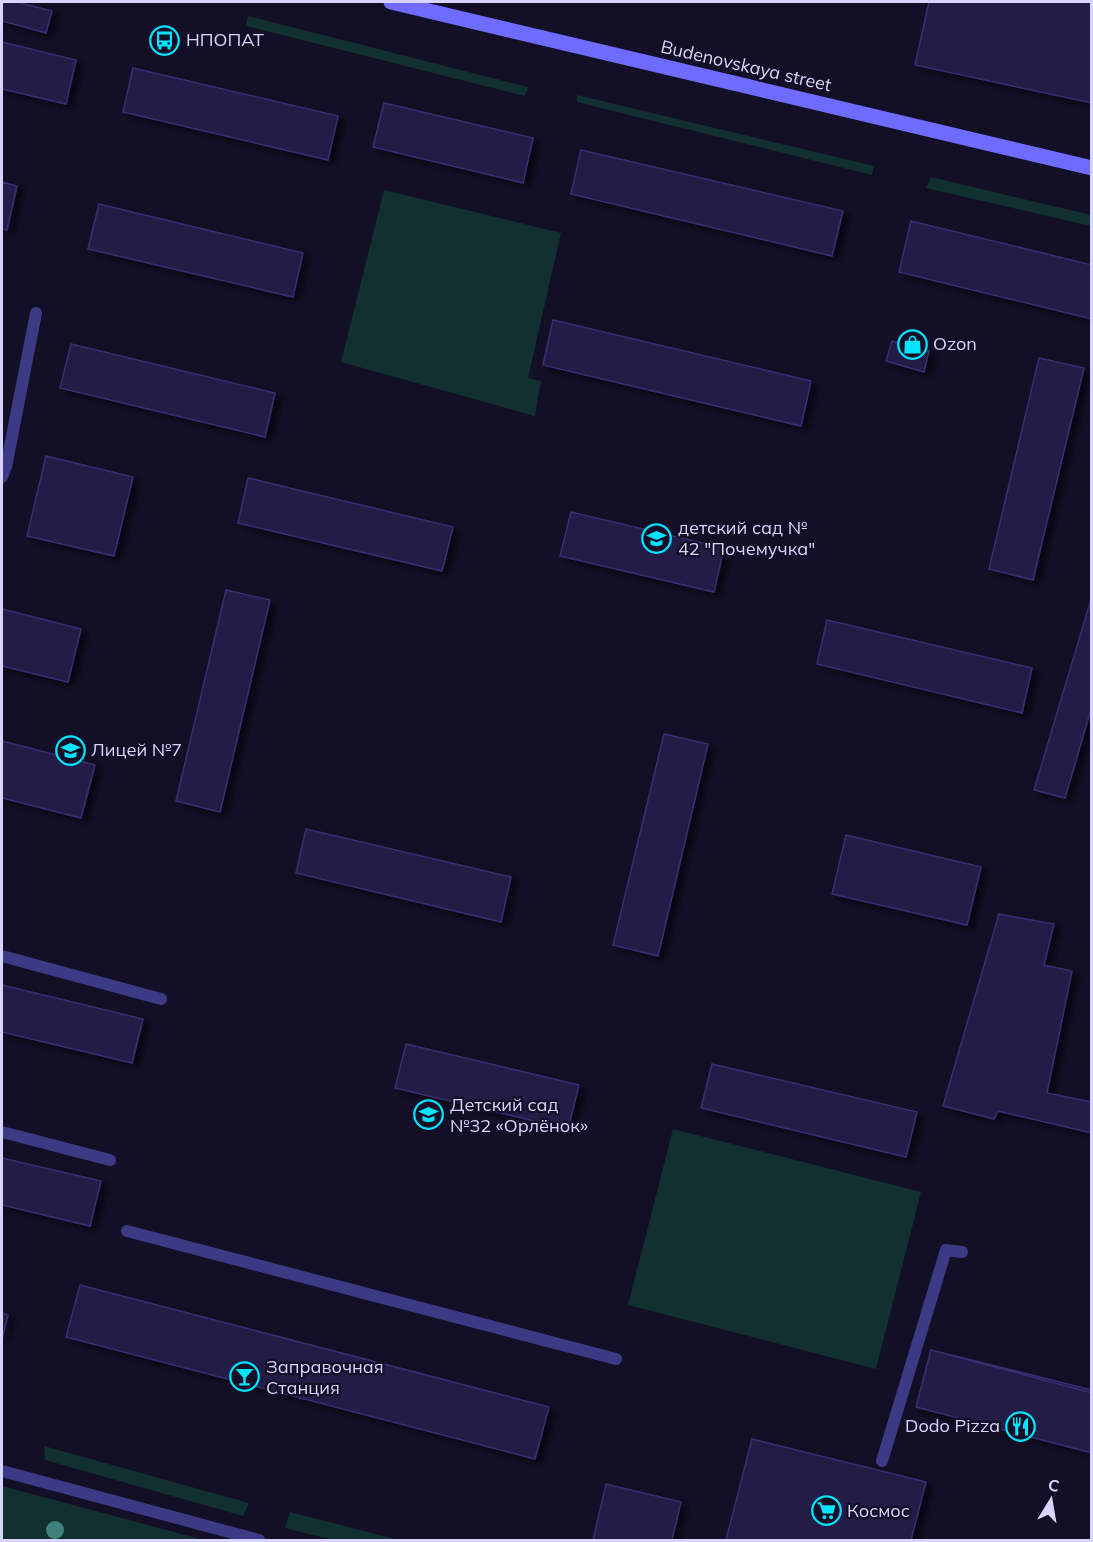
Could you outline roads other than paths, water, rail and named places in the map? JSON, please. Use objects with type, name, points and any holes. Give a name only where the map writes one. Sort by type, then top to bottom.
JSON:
[{"type":"main road","name":"Budenovskaya street","points":[[391,2],[1092,168]]},
{"type":"lane","points":[[2,477],[6,467],[36,313]]},
{"type":"lane","points":[[2,956],[161,999]]},
{"type":"lane","points":[[2,1132],[110,1160]]},
{"type":"lane","points":[[127,1231],[616,1359]]},
{"type":"lane","points":[[882,1461],[946,1250],[962,1252]]},
{"type":"lane","points":[[2,1471],[259,1540]]},
{"type":"place","name":"НПОПАТ","points":[[165,40]]},
{"type":"place","name":"Ozon","points":[[912,344]]},
{"type":"place","name":"детский сад № 42 \"Почемучка\"","points":[[657,538]]},
{"type":"place","name":"Лицей №7","points":[[70,750]]},
{"type":"place","name":"Детский сад №32 «Орлёнок»","points":[[429,1115]]},
{"type":"place","name":"Заправочная Станция","points":[[245,1377]]},
{"type":"place","name":"Dodo Pizza","points":[[1021,1426]]},
{"type":"place","name":"Космос","points":[[826,1511]]}]
